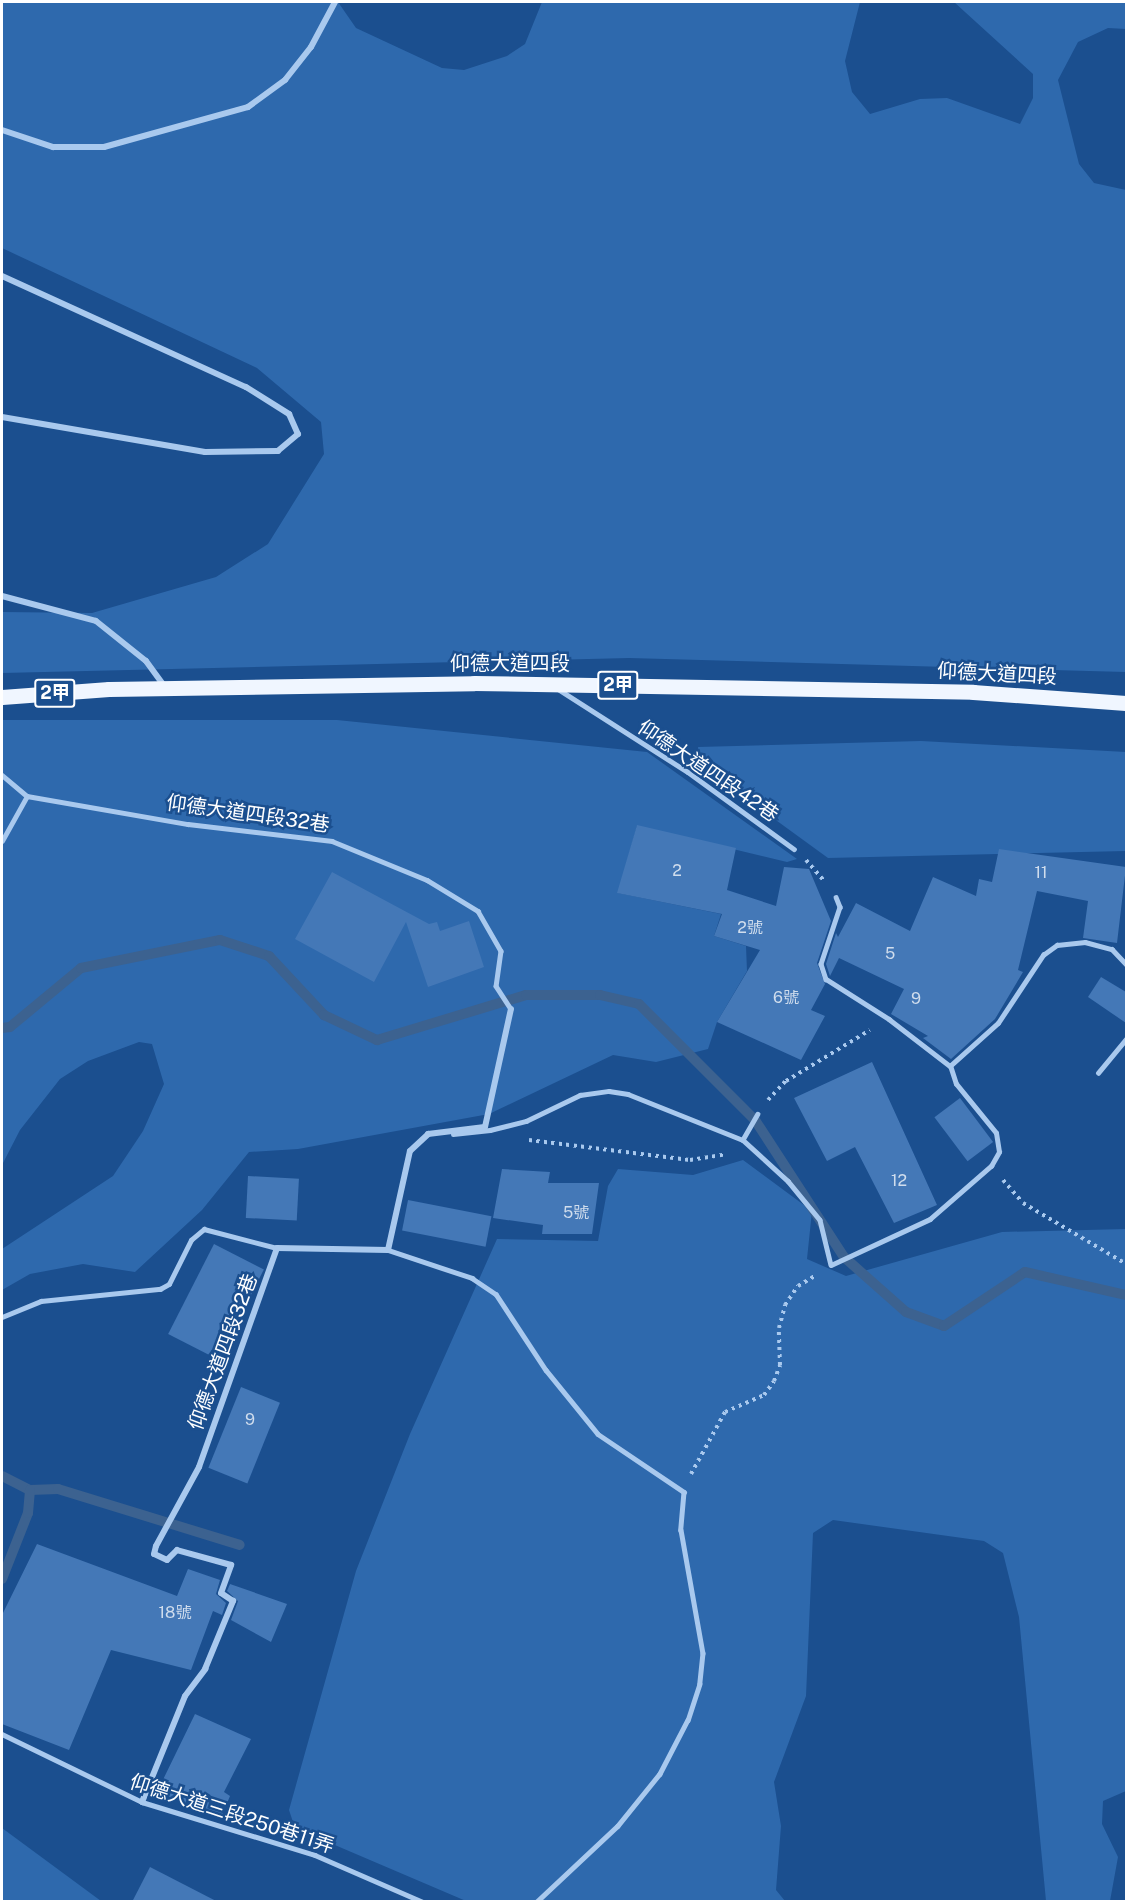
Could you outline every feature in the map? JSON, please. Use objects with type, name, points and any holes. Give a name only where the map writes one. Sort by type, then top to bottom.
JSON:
[{"type":"main road","name":"仰德大道四段","points":[[2,697],[109,689],[550,684],[973,692],[1126,704]]},
{"type":"street","points":[[2,130],[53,147],[104,147],[248,106],[285,80],[311,47],[335,2]]},
{"type":"street","points":[[2,276],[246,387],[290,414],[297,434],[278,451],[205,452],[2,417]]},
{"type":"street","points":[[2,596],[96,621],[146,661],[166,689]]},
{"type":"street","points":[[277,1248],[388,1250],[410,1151],[428,1134],[486,1127],[511,1009]]},
{"type":"street","name":"仰德大道四段32巷","points":[[141,1802],[185,1696],[205,1669],[233,1601],[222,1593],[231,1565],[177,1550],[167,1560],[154,1554],[156,1546],[199,1467],[277,1248]]},
{"type":"lane","name":"仰德大道四段42巷","points":[[550,684],[688,772],[794,849]]},
{"type":"lane","points":[[2,775],[27,796],[2,841]]},
{"type":"lane","name":"仰德大道四段32巷","points":[[27,796],[189,824],[332,841],[427,880],[478,911],[501,951],[496,986],[511,1009]]},
{"type":"lane","points":[[428,1134],[490,1130],[526,1120],[580,1095],[609,1091],[628,1094],[742,1140],[788,1181],[820,1220],[831,1265],[868,1245],[930,1219],[991,1166],[999,1152],[996,1133],[956,1084],[950,1066],[889,1019],[826,979],[820,964],[840,907],[836,897]]},
{"type":"lane","points":[[950,1066],[998,1023],[1027,974],[1057,945],[1071,941],[1105,946],[1126,964]]},
{"type":"lane","points":[[1098,1073],[1126,1039]]},
{"type":"lane","points":[[742,1140],[758,1114]]},
{"type":"lane","points":[[2,1317],[41,1301],[160,1289],[169,1284],[191,1240],[204,1229],[277,1248]]},
{"type":"lane","points":[[388,1250],[472,1278],[496,1294],[546,1371],[598,1434],[684,1492],[681,1530],[703,1653],[700,1684],[688,1720],[660,1774],[618,1826],[537,1902]]},
{"type":"lane","name":"仰德大道三段250巷11弄","points":[[2,1734],[141,1802],[315,1855],[423,1902]]},
{"type":"path","points":[[794,849],[819,872],[836,897]]},
{"type":"path","points":[[758,1114],[786,1081],[889,1019]]},
{"type":"path","points":[[490,1130],[546,1144],[710,1160],[742,1140]]},
{"type":"path","points":[[991,1166],[1023,1203],[1126,1264]]},
{"type":"path","points":[[684,1492],[725,1412],[764,1395],[774,1381],[780,1365],[779,1328],[784,1305],[798,1286],[831,1265]]},
{"type":"shaded area","points":[[2,2],[338,2],[356,28],[442,68],[464,70],[507,56],[525,44],[542,2],[860,2],[845,61],[852,92],[870,114],[920,99],[947,98],[1020,124],[1033,98],[1033,74],[954,2],[1126,2],[1126,29],[1108,28],[1078,42],[1058,80],[1079,164],[1094,183],[1126,190],[1126,672],[629,658],[2,673],[2,612],[92,613],[216,577],[268,544],[324,454],[321,422],[257,368],[2,248]]},
{"type":"shaded area","points":[[2,720],[337,720],[647,752],[797,859],[787,862],[637,826],[618,893],[721,914],[714,936],[746,946],[747,971],[717,1022],[708,1049],[656,1062],[613,1055],[489,1114],[298,1149],[249,1152],[202,1210],[135,1272],[83,1264],[30,1274],[2,1290],[2,1249],[113,1176],[143,1131],[164,1084],[152,1044],[139,1042],[88,1061],[60,1079],[20,1130],[2,1165]]},
{"type":"shaded area","points":[[921,741],[1126,752],[1126,851],[828,858],[700,765],[698,747]]},
{"type":"shaded area","points":[[743,1160],[812,1211],[807,1259],[846,1276],[1002,1232],[1126,1229],[1126,1791],[1103,1801],[1102,1824],[1118,1857],[1110,1901],[1046,1901],[1019,1617],[1003,1553],[984,1541],[833,1520],[813,1533],[806,1696],[774,1782],[781,1826],[776,1890],[785,1901],[466,1901],[295,1828],[289,1810],[356,1571],[410,1434],[497,1239],[598,1241],[608,1186],[618,1169],[693,1175]]},
{"type":"shaded area","points":[[2,1828],[101,1901],[2,1901]]},
{"type":"building","points":[[637,825],[736,848],[727,890],[776,906],[784,867],[809,869],[831,921],[817,963],[825,984],[811,1010],[825,1016],[801,1060],[717,1022],[760,950],[714,936],[722,914],[617,893]]},
{"type":"building","points":[[999,849],[1126,867],[1117,943],[1083,938],[1088,901],[1037,891],[1018,970],[1023,972],[995,1019],[951,1059],[923,1038],[928,1036],[891,1014],[904,989],[839,958],[830,976],[826,964],[836,933],[838,937],[856,903],[910,931],[933,877],[976,896],[979,879],[992,882]]},
{"type":"building","points":[[332,872],[429,924],[437,922],[440,931],[469,921],[484,967],[428,987],[406,922],[374,982],[295,939]]},
{"type":"building","points":[[1101,977],[1126,992],[1126,1023],[1088,997]]},
{"type":"building","points":[[872,1062],[937,1205],[894,1223],[855,1147],[827,1161],[794,1098]]},
{"type":"building","points":[[960,1098],[993,1142],[968,1161],[934,1117]]},
{"type":"building","points":[[502,1169],[550,1172],[548,1183],[599,1183],[592,1234],[542,1234],[543,1225],[493,1218]]},
{"type":"building","points":[[248,1176],[299,1179],[297,1221],[246,1218]]},
{"type":"building","points":[[408,1200],[491,1216],[486,1247],[402,1230]]},
{"type":"building","points":[[214,1244],[264,1269],[218,1359],[168,1334]]},
{"type":"building","points":[[241,1387],[280,1403],[247,1483],[208,1468]]},
{"type":"building","points":[[37,1544],[177,1596],[188,1569],[220,1580],[216,1594],[226,1603],[222,1615],[213,1611],[191,1670],[111,1650],[69,1750],[2,1724],[2,1615]]},
{"type":"building","points":[[230,1584],[287,1604],[271,1642],[231,1620],[238,1601],[227,1591]]},
{"type":"building","points":[[195,1714],[251,1739],[224,1792],[230,1796],[221,1818],[157,1792]]},
{"type":"building","points":[[150,1867],[218,1902],[132,1902]]},
{"type":"waterway","points":[[2,1028],[10,1027],[81,968],[220,940],[269,956],[324,1015],[377,1040],[526,995],[600,995],[639,1004],[755,1120],[844,1257],[906,1312],[944,1326],[1025,1272],[1126,1295]]},
{"type":"waterway","points":[[2,1476],[30,1490],[58,1489],[240,1545]]},
{"type":"waterway","points":[[2,1579],[28,1513],[30,1490]]}]
